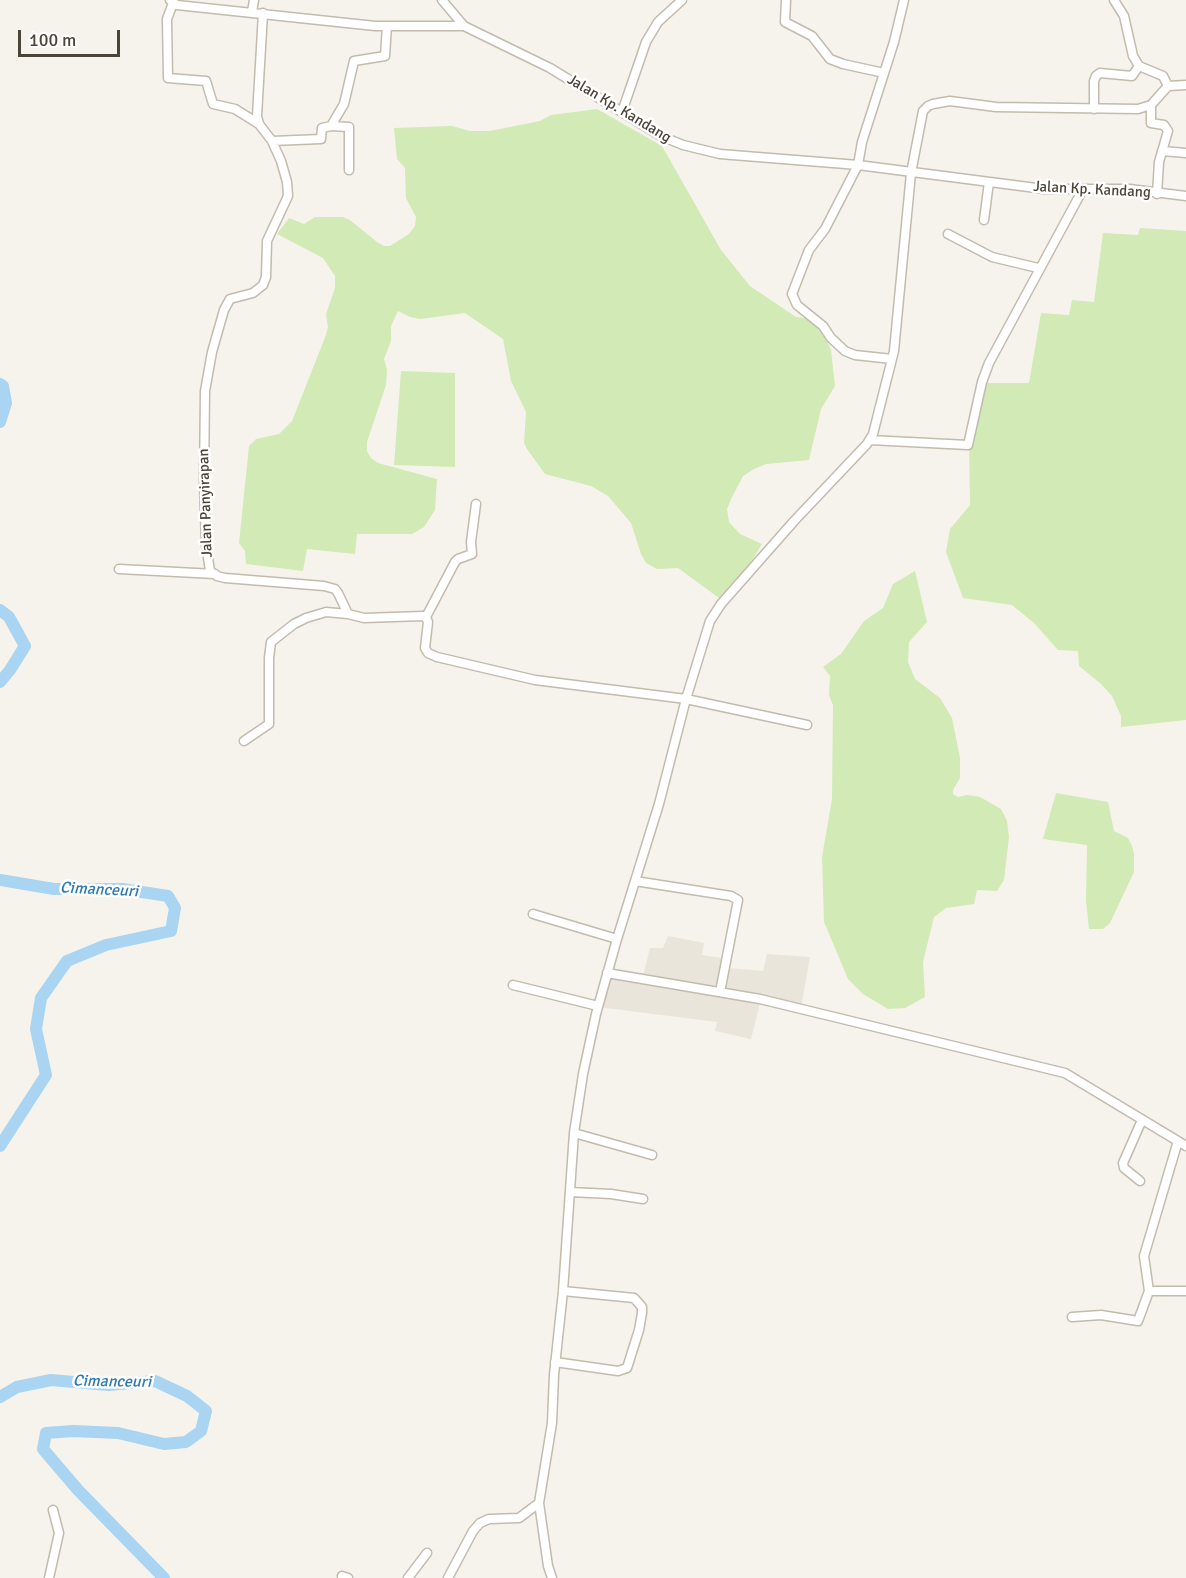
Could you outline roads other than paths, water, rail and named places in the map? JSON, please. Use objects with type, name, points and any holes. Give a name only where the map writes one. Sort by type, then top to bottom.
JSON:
[{"type":"street","points":[[252,12],[254,0]]},
{"type":"street","points":[[442,0],[464,26]]},
{"type":"street","points":[[622,112],[646,42],[658,22],[682,0]]},
{"type":"street","points":[[786,0],[785,22],[812,36],[830,59],[884,73]]},
{"type":"street","points":[[892,359],[855,355],[845,351],[831,338],[823,326],[797,304],[792,294],[809,250],[825,229],[858,165],[862,142],[894,42],[904,0]]},
{"type":"street","points":[[1114,0],[1125,19],[1133,56],[1139,66],[1160,73],[1166,79],[1168,86]]},
{"type":"street","points":[[171,2],[167,20],[168,78],[206,81],[213,104],[236,109],[259,124]]},
{"type":"street","name":"Jalan Kp. Kandang","points":[[171,2],[387,26],[464,26],[550,68],[671,141],[720,154],[858,165],[1044,189],[1082,191],[1130,189],[1186,196]]},
{"type":"street","points":[[259,124],[257,95],[263,13]]},
{"type":"street","points":[[331,126],[344,104],[354,61],[385,56],[387,26]]},
{"type":"street","points":[[1094,109],[1096,76],[1100,74],[1132,76],[1139,66]]},
{"type":"street","points":[[552,1578],[548,1566],[539,1503],[552,1423],[574,1132],[583,1074],[598,1006],[659,804],[686,699],[707,629],[714,614],[795,520],[870,440],[877,423],[892,359],[911,173],[923,111],[933,104],[963,101],[996,107],[1138,109],[1151,105],[1168,86],[1186,85]]},
{"type":"street","points":[[1151,105],[1151,123],[1164,125],[1168,131],[1158,168],[1157,194]]},
{"type":"street","name":"Jalan Panyirapan","points":[[259,124],[272,141],[284,171],[288,196],[269,233],[266,277],[263,285],[257,291],[234,296],[227,303],[212,352],[207,378],[204,482],[206,545],[210,571],[232,579],[324,586],[334,589],[348,614]]},
{"type":"street","points":[[272,141],[320,139],[322,128],[349,127],[348,170]]},
{"type":"street","points":[[1162,151],[1186,153]]},
{"type":"street","points":[[984,220],[989,182]]},
{"type":"street","points":[[870,440],[968,445],[986,371],[1038,268],[1082,191]]},
{"type":"street","points":[[948,234],[992,256],[1038,268]]},
{"type":"street","points":[[476,504],[471,542],[472,554],[455,562],[426,617],[428,622],[425,648],[428,653],[561,685],[686,699],[807,725]]},
{"type":"street","points":[[119,569],[215,574]]},
{"type":"street","points":[[244,741],[269,724],[271,642],[294,624],[326,612],[364,618],[426,617]]},
{"type":"street","points":[[635,881],[731,896],[738,900],[720,992]]},
{"type":"street","points":[[533,914],[617,939]]},
{"type":"street","points":[[607,973],[720,992],[804,1010],[1065,1074],[1182,1144],[1144,1256],[1149,1291],[1137,1321],[1101,1315],[1072,1317]]},
{"type":"street","points":[[513,985],[598,1006]]},
{"type":"street","points":[[1140,1181],[1124,1168],[1123,1163],[1143,1120]]},
{"type":"street","points":[[574,1132],[652,1155]]},
{"type":"street","points":[[570,1192],[610,1194],[643,1199]]},
{"type":"street","points":[[555,1362],[618,1371],[627,1368],[642,1313],[642,1307],[634,1298],[563,1291]]},
{"type":"street","points":[[1149,1291],[1186,1291]]},
{"type":"street","points":[[448,1578],[473,1531],[480,1523],[489,1519],[519,1518],[539,1503]]},
{"type":"street","points":[[49,1578],[59,1533],[52,1510]]},
{"type":"street","points":[[408,1578],[427,1553]]},
{"type":"waterway","name":"Cimanceuri","points":[[0,384],[3,386],[6,403],[0,422]]},
{"type":"waterway","name":"Cimanceuri","points":[[0,610],[9,617],[25,646],[0,682]]},
{"type":"waterway","name":"Cimanceuri","points":[[0,880],[54,889],[122,889],[168,896],[175,908],[171,931],[106,945],[67,961],[41,998],[36,1029],[46,1075],[0,1146]]},
{"type":"waterway","name":"Cimanceuri","points":[[0,1397],[17,1387],[51,1380],[108,1385],[155,1381],[187,1396],[206,1411],[201,1431],[186,1442],[164,1444],[118,1433],[73,1431],[46,1433],[43,1449],[78,1490],[164,1578]]}]
